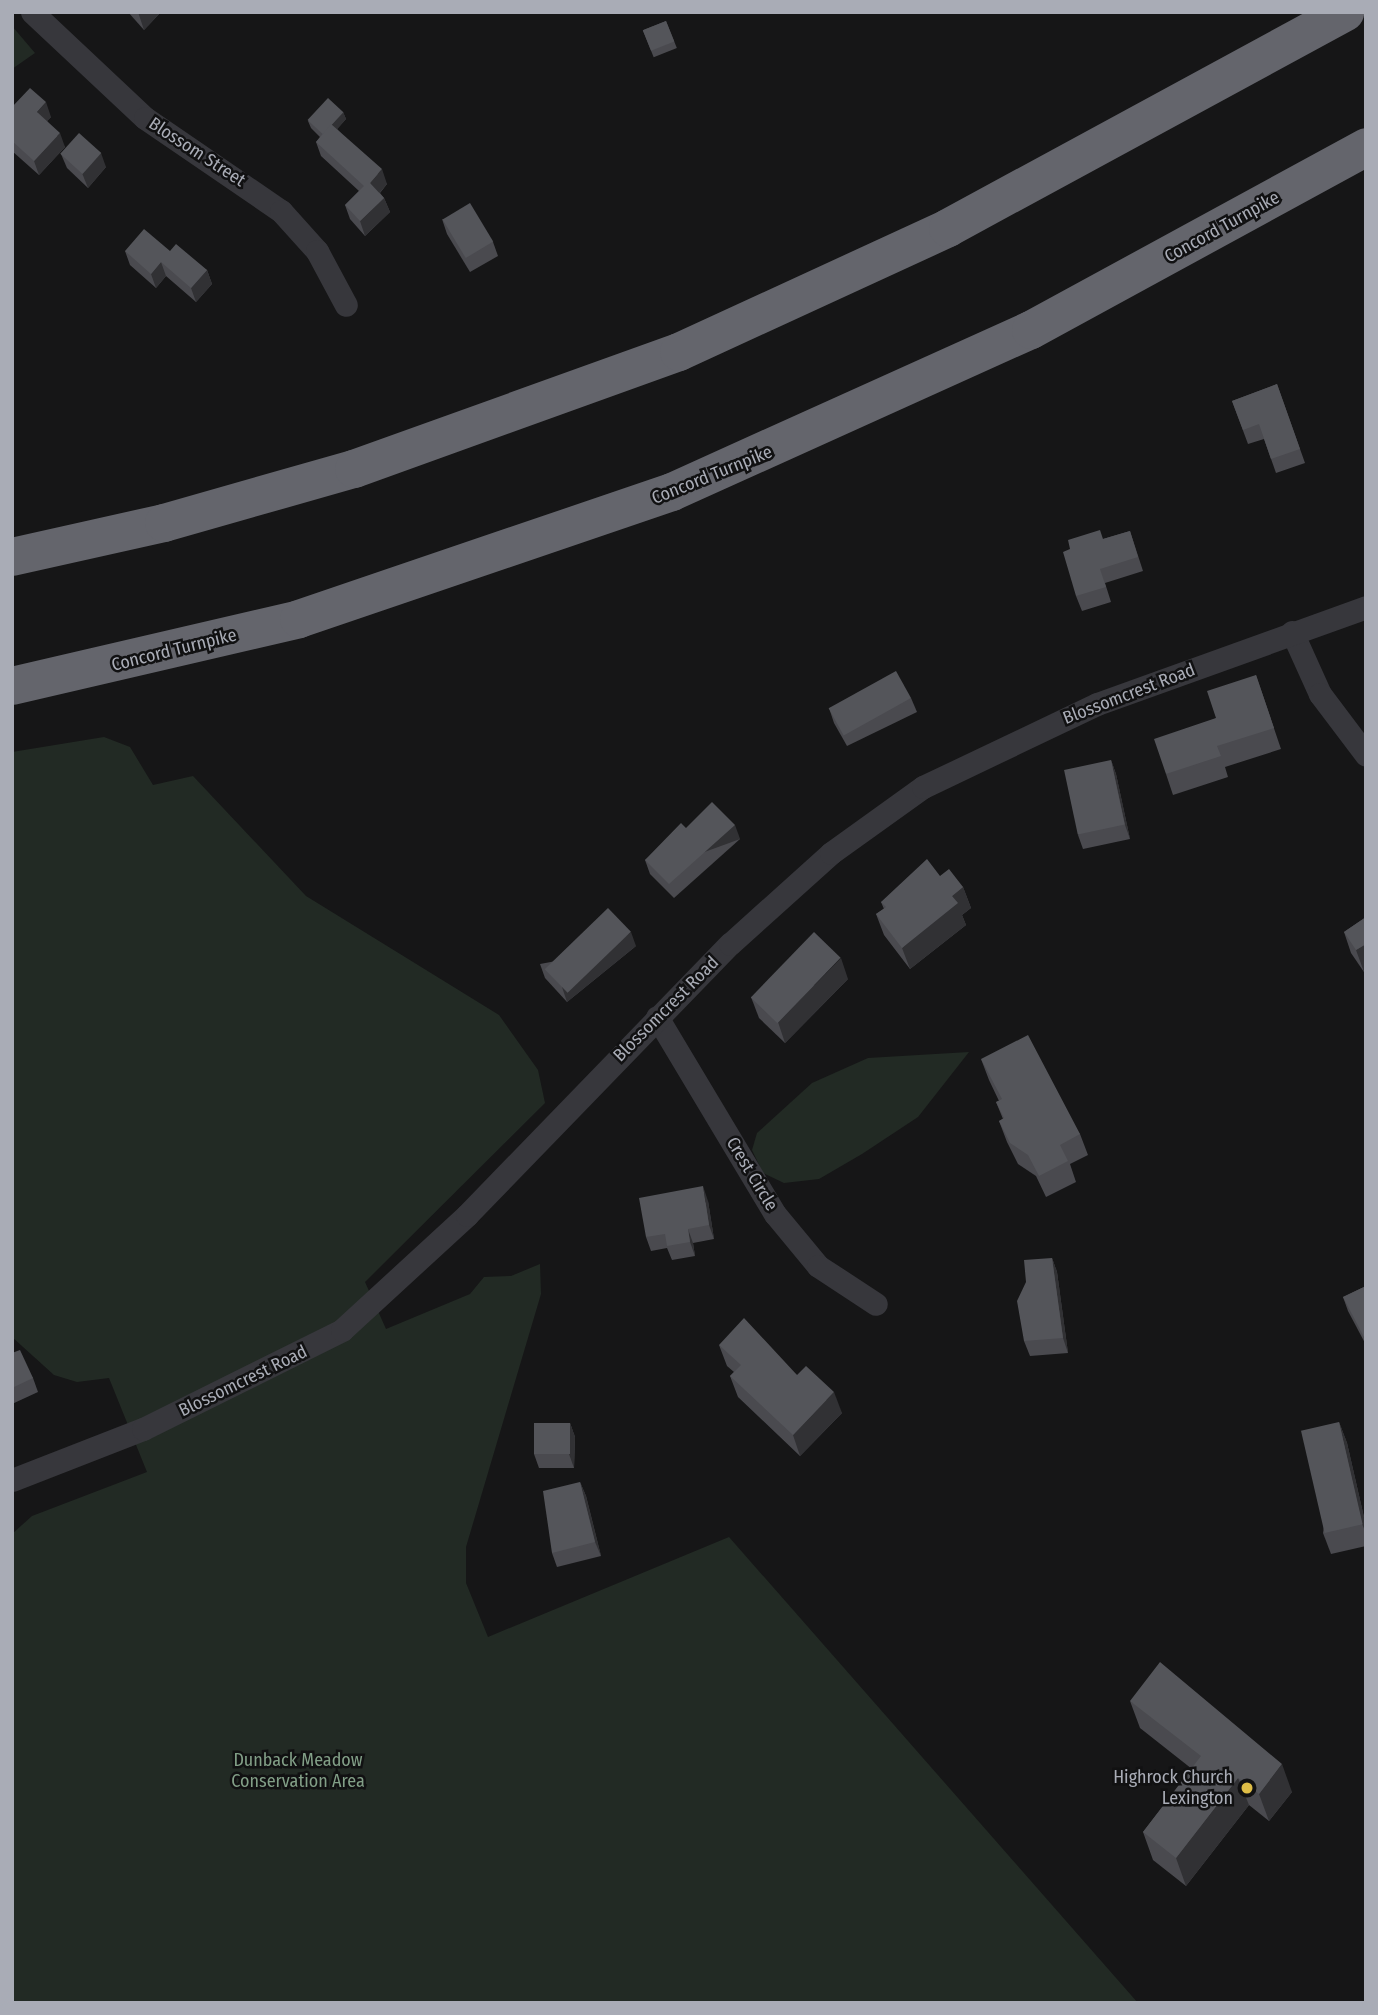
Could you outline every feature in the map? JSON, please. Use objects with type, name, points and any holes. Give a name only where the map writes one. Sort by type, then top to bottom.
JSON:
[{"type":"highway","points":[[12,557],[330,476],[679,352],[959,222],[1345,12]]},
{"type":"highway","name":"Concord Turnpike","points":[[12,686],[299,619],[672,492],[1031,330],[1366,147]]},
{"type":"street","name":"Blossom Street","points":[[32,12],[145,118],[281,211],[317,251],[346,304]]},
{"type":"street","name":"Blossomcrest Road","points":[[12,1480],[155,1423],[342,1330],[467,1215],[657,1017],[831,853],[923,787],[1097,704],[1366,607]]},
{"type":"street","points":[[1292,632],[1320,694],[1366,755]]},
{"type":"street","name":"Crest Circle","points":[[657,1017],[775,1214],[818,1266],[876,1304]]},
{"type":"green space","points":[[12,26],[35,53],[12,69]]},
{"type":"green space","name":"Dunback Meadow Conservation Area","points":[[104,737],[130,747],[153,785],[193,776],[306,896],[499,1015],[538,1070],[545,1103],[365,1282],[386,1329],[470,1294],[484,1277],[511,1276],[540,1264],[541,1294],[466,1547],[466,1583],[488,1637],[729,1537],[1138,2003],[12,2003],[12,1534],[32,1516],[147,1472],[109,1378],[77,1382],[54,1375],[12,1337],[12,752]]},
{"type":"green space","points":[[969,1052],[918,1117],[862,1154],[819,1179],[784,1183],[763,1173],[752,1150],[757,1133],[812,1083],[868,1058]]},
{"type":"building","points":[[666,21],[674,41],[651,51],[643,30]]},
{"type":"building","points":[[30,88],[46,102],[37,112],[60,133],[34,161],[12,141],[12,107]]},
{"type":"building","points":[[328,98],[343,112],[323,134],[308,120]]},
{"type":"building","points":[[331,124],[382,169],[370,183],[384,198],[360,221],[345,205],[364,186],[316,142]]},
{"type":"building","points":[[79,133],[101,153],[83,174],[60,154]]},
{"type":"building","points":[[470,203],[493,242],[466,258],[443,219]]},
{"type":"building","points":[[144,229],[170,251],[176,244],[207,270],[191,288],[161,262],[151,274],[125,251]]},
{"type":"building","points":[[1277,384],[1300,449],[1271,459],[1259,424],[1243,430],[1232,401]]},
{"type":"building","points":[[1100,530],[1103,539],[1130,531],[1138,557],[1100,569],[1106,587],[1076,596],[1063,552],[1070,549],[1068,540]]},
{"type":"building","points":[[896,671],[911,698],[844,735],[829,708]]},
{"type":"building","points":[[1256,675],[1274,728],[1217,746],[1221,756],[1166,774],[1154,739],[1216,718],[1207,691]]},
{"type":"building","points":[[1111,760],[1125,825],[1078,835],[1064,770]]},
{"type":"building","points":[[712,802],[735,825],[669,884],[645,860],[681,823],[686,828]]},
{"type":"building","points":[[927,859],[940,876],[949,869],[963,887],[952,896],[958,903],[902,948],[876,914],[886,907],[881,902]]},
{"type":"building","points":[[608,908],[631,932],[568,993],[545,969]]},
{"type":"building","points":[[1366,917],[1366,944],[1356,950],[1344,932]]},
{"type":"building","points":[[814,932],[841,958],[777,1023],[751,997]]},
{"type":"building","points":[[1028,1035],[1080,1134],[1060,1145],[1068,1161],[1039,1176],[1028,1155],[1010,1143],[999,1121],[1004,1118],[996,1102],[1002,1099],[981,1059]]},
{"type":"building","points":[[703,1186],[709,1225],[688,1229],[690,1242],[667,1246],[665,1234],[646,1237],[639,1198]]},
{"type":"building","points":[[1052,1258],[1063,1338],[1024,1341],[1017,1301],[1026,1282],[1024,1260]]},
{"type":"building","points":[[1366,1286],[1366,1341],[1343,1297]]},
{"type":"building","points":[[744,1318],[797,1375],[806,1366],[834,1392],[793,1435],[730,1376],[741,1365],[719,1345]]},
{"type":"building","points":[[20,1350],[33,1378],[12,1388],[12,1353]]},
{"type":"building","points":[[1339,1422],[1363,1524],[1325,1533],[1301,1431]]},
{"type":"building","points":[[534,1423],[570,1423],[570,1454],[534,1454]]},
{"type":"building","points":[[580,1482],[595,1542],[552,1553],[543,1491]]},
{"type":"building","points":[[1160,1662],[1282,1764],[1259,1794],[1238,1778],[1176,1858],[1143,1832],[1201,1756],[1130,1701]]},
{"type":"place","name":"Highrock Church Lexington","points":[[1247,1788]]}]
